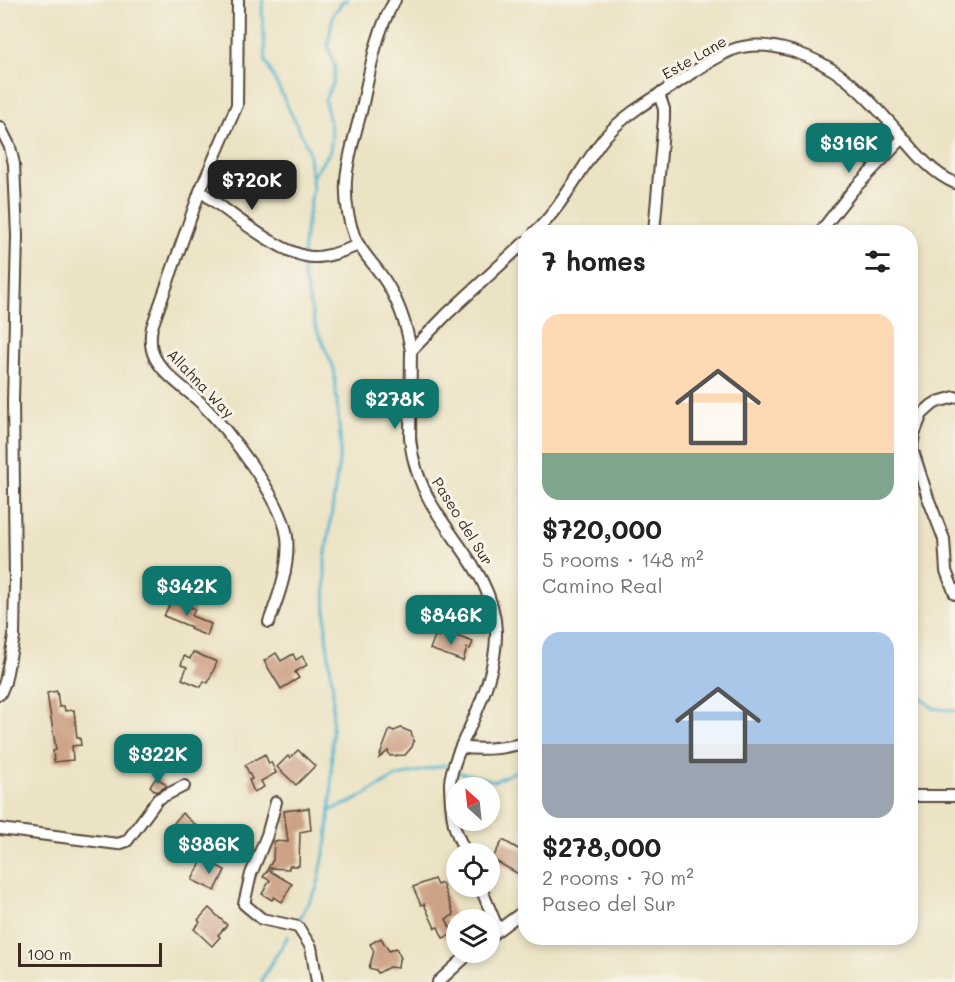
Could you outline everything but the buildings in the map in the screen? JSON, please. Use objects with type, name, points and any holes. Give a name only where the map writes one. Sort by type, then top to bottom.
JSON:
[{"type":"street","name":"Allahna Way","points":[[238,0],[237,105],[200,191],[152,327],[151,348],[162,368],[215,418],[231,437],[284,520],[287,539],[286,562],[282,586],[269,622]]},
{"type":"street","name":"Paseo del Sur","points":[[395,0],[375,45],[348,166],[346,188],[352,229],[359,244],[385,280],[405,325],[411,351],[410,438],[416,470],[430,501],[483,581],[491,600],[495,620],[496,642],[492,665],[450,782],[454,827],[461,843]]},
{"type":"street","name":"Este Lane","points":[[542,225],[553,213],[589,159],[613,129],[640,105],[712,61],[743,47],[775,48],[800,54],[822,63],[841,75],[873,104],[929,166],[955,183]]},
{"type":"street","points":[[655,225],[664,118],[664,109],[659,94]]},
{"type":"street","points":[[0,127],[10,147],[14,164],[17,236],[13,401],[14,637],[5,682],[0,694]]},
{"type":"street","points":[[826,225],[858,185],[903,138]]},
{"type":"street","points":[[200,191],[260,234],[285,249],[303,256],[325,256],[359,244]]},
{"type":"street","points":[[411,351],[452,309],[518,248]]},
{"type":"street","points":[[918,424],[922,414],[932,405],[955,397]]},
{"type":"street","points":[[918,467],[944,539],[946,571],[955,594]]},
{"type":"street","points":[[461,747],[492,749],[518,744]]},
{"type":"street","points":[[0,829],[118,844],[128,841],[158,800],[184,786]]},
{"type":"street","points":[[918,796],[955,796]]},
{"type":"street","points":[[276,802],[267,835],[251,874],[244,904],[262,919],[298,927],[311,947],[317,982]]},
{"type":"street","points":[[500,928],[518,915]]},
{"type":"street","points":[[438,982],[459,963]]},
{"type":"waterway","points":[[263,0],[266,62],[308,148],[313,188],[304,240],[303,274],[315,325],[334,369],[341,447],[325,560],[326,634],[333,689],[331,798],[327,840],[317,888],[300,918]]},
{"type":"waterway","points":[[312,177],[330,152],[332,134],[325,100],[333,83],[335,68],[328,45],[333,15],[343,1],[348,0]]},
{"type":"waterway","points":[[918,695],[933,708],[955,711]]},
{"type":"waterway","points":[[331,810],[354,801],[395,777],[445,765]]},
{"type":"waterway","points":[[458,772],[495,781],[518,770]]},
{"type":"waterway","points":[[262,982],[288,936]]}]
